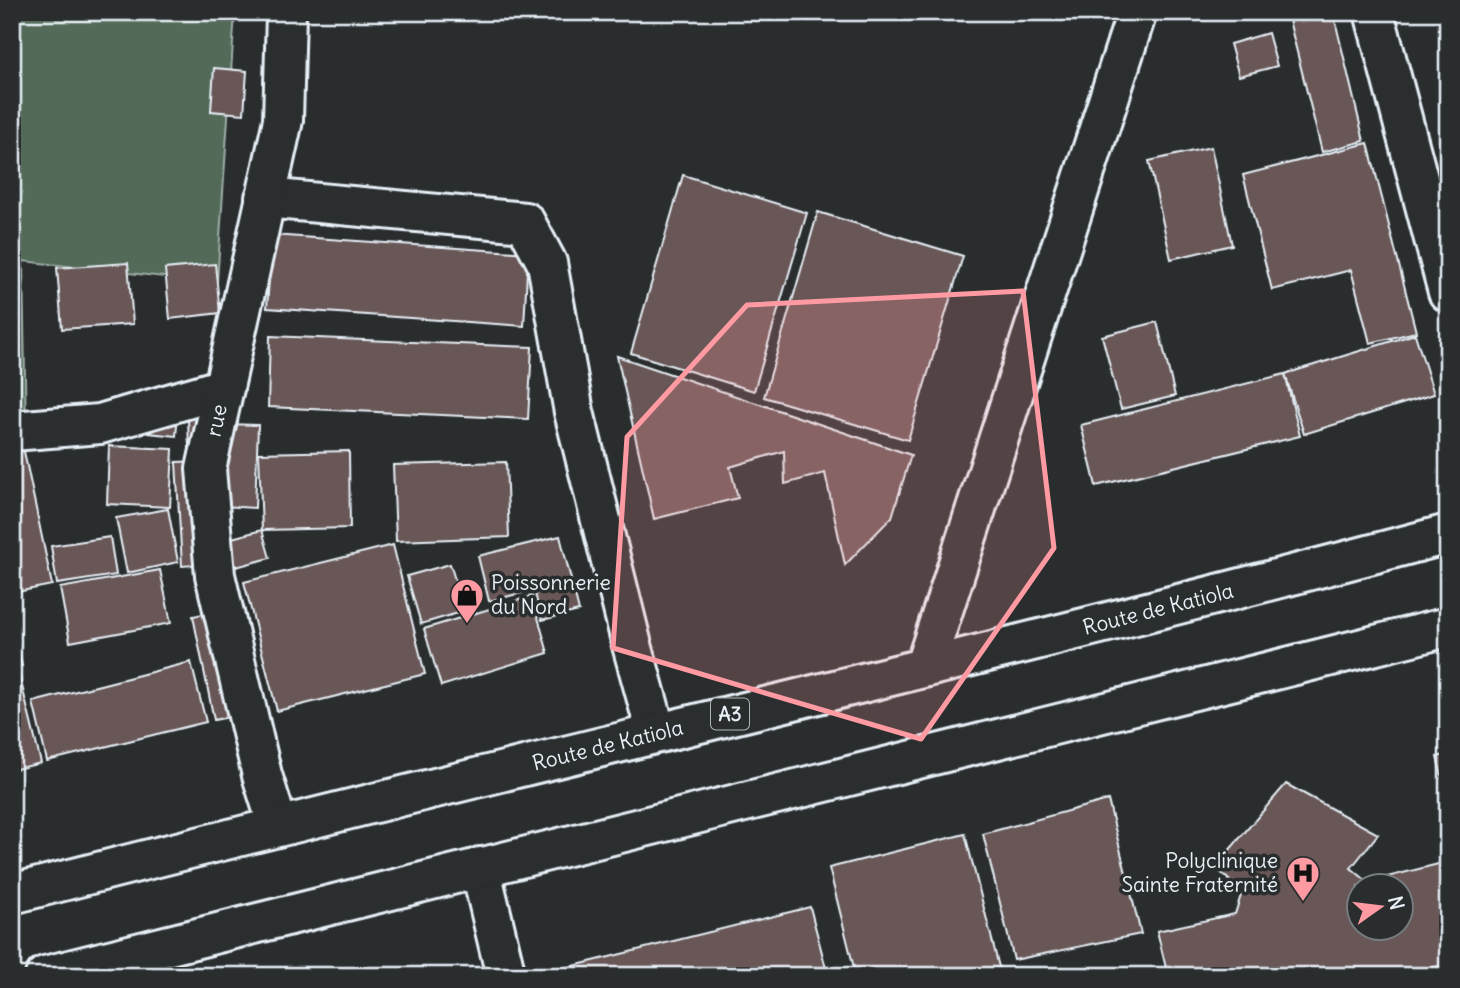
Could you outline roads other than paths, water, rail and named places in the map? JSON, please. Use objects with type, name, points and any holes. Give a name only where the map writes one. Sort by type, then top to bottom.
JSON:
[{"type":"main road","points":[[925,666],[1137,12]]},
{"type":"main road","points":[[1374,12],[1448,292]]},
{"type":"main road","name":"rue","points":[[278,826],[262,775],[215,575],[206,469],[283,120],[286,14]]},
{"type":"main road","points":[[265,198],[525,222],[547,263],[574,412],[656,732]]},
{"type":"main road","points":[[12,431],[100,424],[224,388]]},
{"type":"main road","name":"Route de Katiola","points":[[12,894],[656,732],[1250,587],[1448,534]]},
{"type":"main road","points":[[45,976],[1448,627]]},
{"type":"main road","points":[[480,867],[506,976]]},
{"type":"place","name":"Poissonnerie du Nord","points":[[467,625]]},
{"type":"place","name":"Polyclinique Sainte Fraternité","points":[[1303,903]]}]
